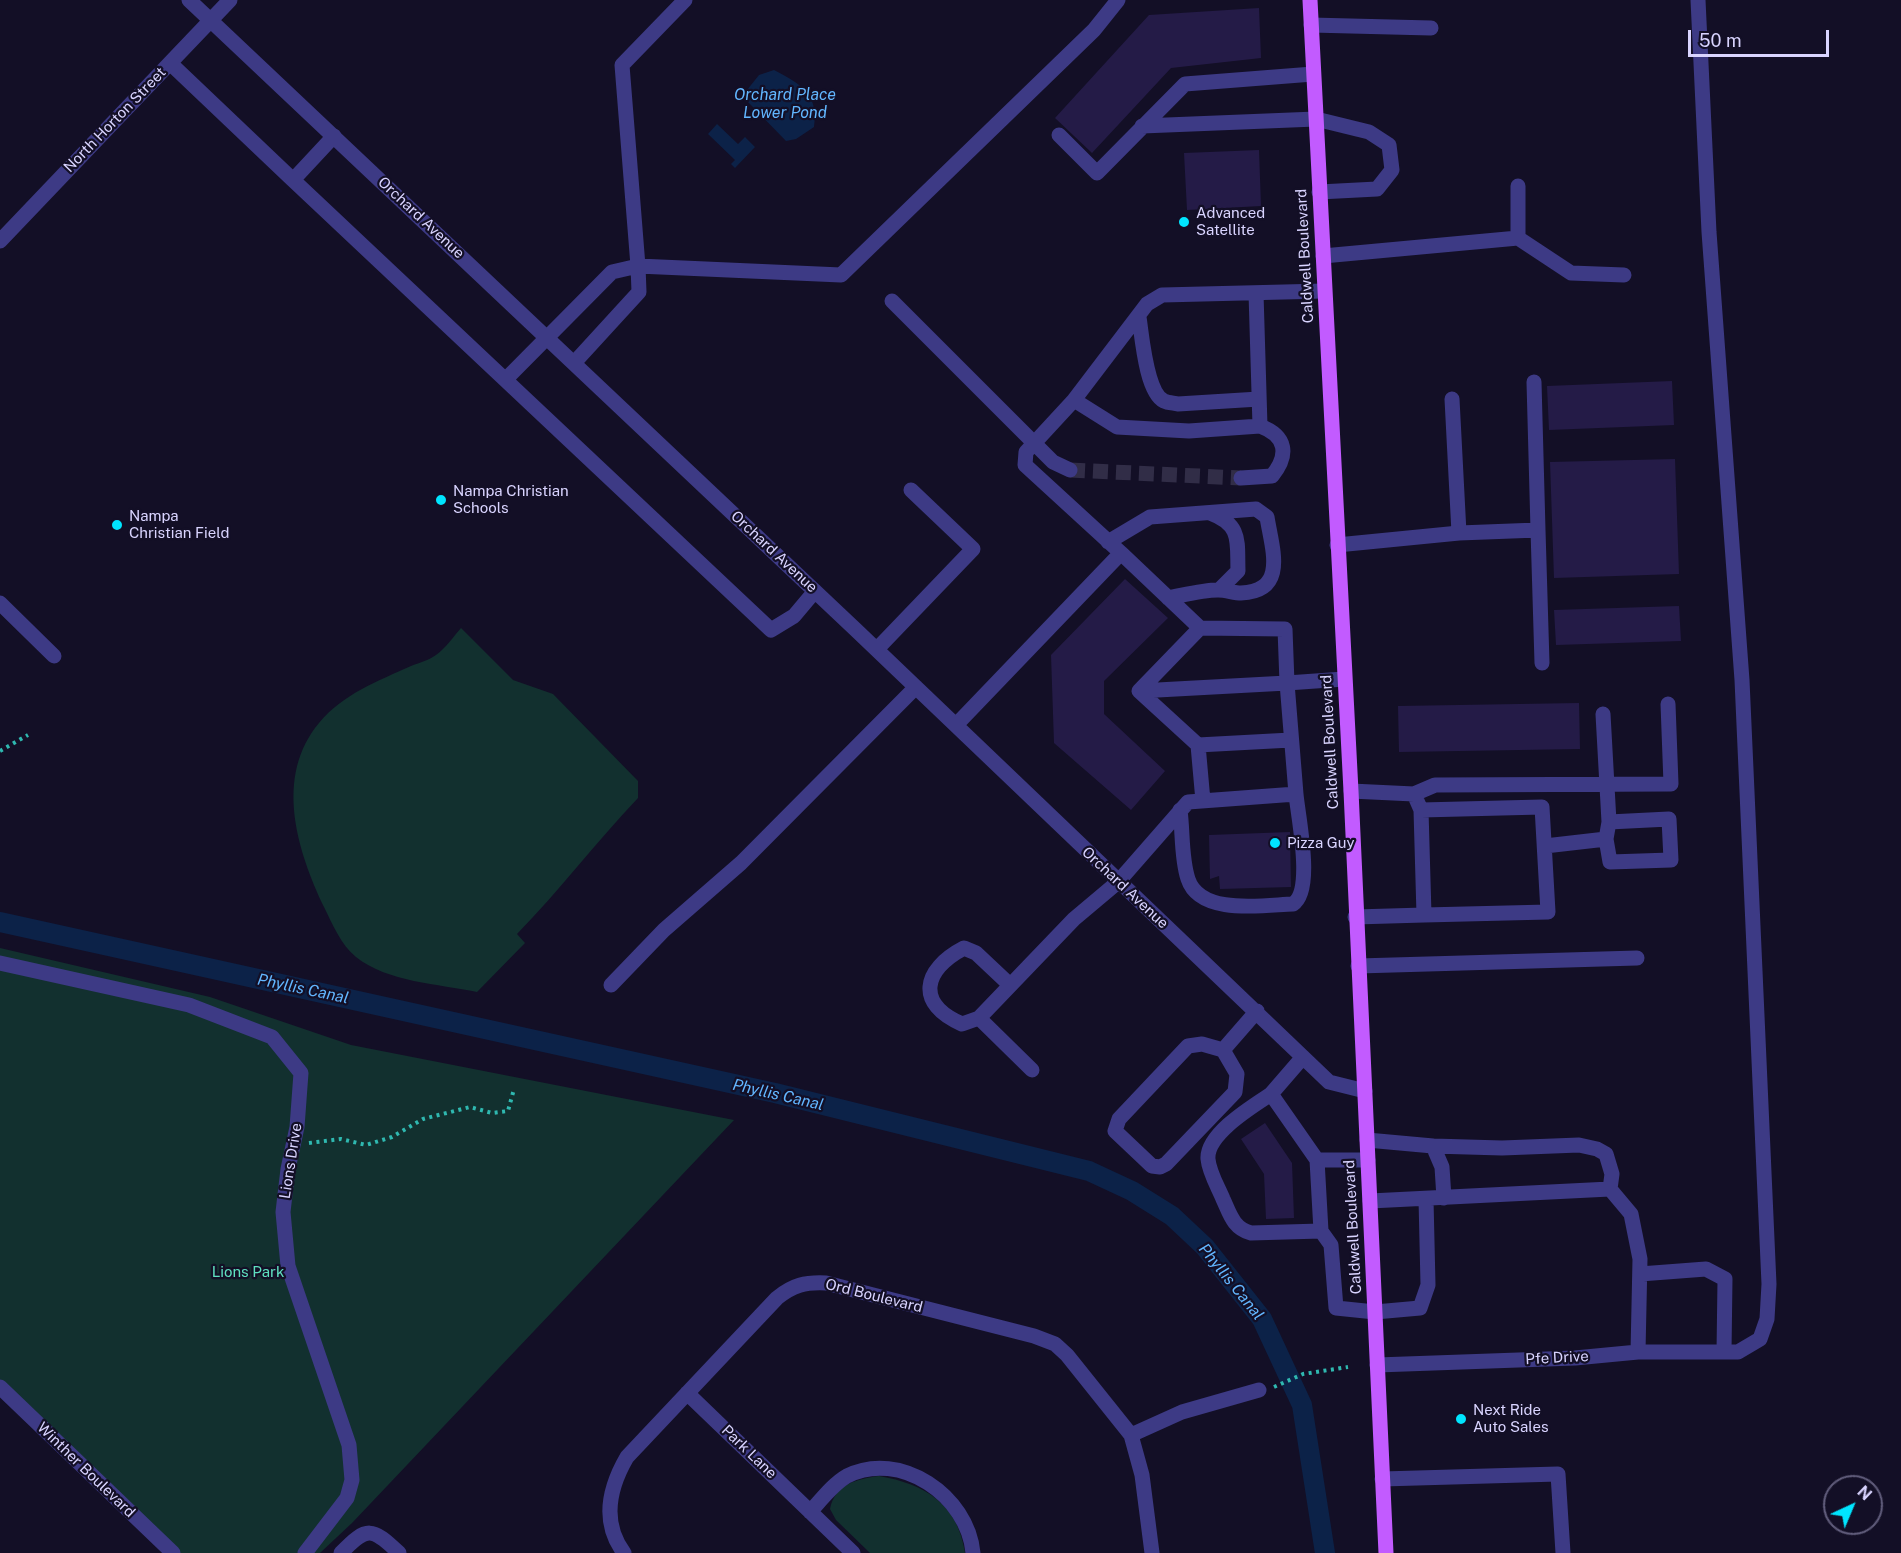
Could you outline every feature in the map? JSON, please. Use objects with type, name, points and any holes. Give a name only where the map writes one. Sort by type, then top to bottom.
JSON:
[{"type":"main road","name":"Caldwell Boulevard","points":[[1310,0],[1351,791],[1386,1553]]},
{"type":"street","name":"Orchard Avenue","points":[[189,0],[877,649],[1329,1082],[1365,1091]]},
{"type":"street","name":"North Horton Street","points":[[0,241],[230,0]]},
{"type":"street","points":[[574,363],[639,292],[622,65],[685,0]]},
{"type":"street","points":[[506,379],[612,272],[638,266],[842,275],[1094,30],[1118,0]]},
{"type":"street","points":[[1640,1274],[1706,1269],[1725,1279],[1731,1352],[1760,1339],[1767,1319],[1769,1284],[1742,680],[1710,243],[1698,0]]},
{"type":"street","points":[[1311,26],[1431,28]]},
{"type":"street","points":[[170,63],[414,296],[506,379],[771,630],[794,616],[815,591]]},
{"type":"street","points":[[1059,135],[1097,173],[1185,84],[1313,74]]},
{"type":"street","points":[[1142,126],[1316,119],[1369,132],[1389,145],[1392,170],[1377,189],[1319,192]]},
{"type":"street","points":[[293,180],[334,136]]},
{"type":"street","points":[[1518,186],[1518,238]]},
{"type":"street","points":[[1323,256],[1518,238],[1571,273],[1624,275]]},
{"type":"street","points":[[1180,810],[1188,879],[1198,893],[1213,903],[1224,906],[1293,904],[1301,896],[1304,880],[1291,740],[1285,629],[1200,628],[1025,465],[1026,452],[1074,400],[1147,304],[1162,295],[1324,291]]},
{"type":"street","points":[[1256,293],[1260,426]]},
{"type":"street","points":[[892,301],[1053,462],[1070,470]]},
{"type":"street","points":[[1139,317],[1148,375],[1159,397],[1165,402],[1178,404],[1259,399]]},
{"type":"street","points":[[1534,382],[1542,663]]},
{"type":"street","points":[[1452,399],[1459,533]]},
{"type":"street","points":[[1074,400],[1117,427],[1189,431],[1260,426],[1273,431],[1283,445],[1282,463],[1272,476],[1241,478]]},
{"type":"street","points":[[877,649],[973,549],[911,490]]},
{"type":"street","points":[[1108,542],[1150,517],[1257,509],[1267,517],[1275,565],[1271,581],[1263,588],[1241,593],[1219,590],[1168,598]]},
{"type":"street","points":[[1207,512],[1227,519],[1234,526],[1237,541],[1238,572],[1219,590]]},
{"type":"street","points":[[1337,545],[1459,533],[1538,530]]},
{"type":"street","points":[[956,724],[1120,553]]},
{"type":"street","points":[[0,603],[54,656]]},
{"type":"street","points":[[1139,691],[1200,628]]},
{"type":"street","points":[[1139,691],[1344,679]]},
{"type":"street","points":[[611,985],[664,930],[741,863],[916,687]]},
{"type":"street","points":[[1139,691],[1198,745],[1203,801]]},
{"type":"street","points":[[1351,791],[1414,794],[1435,785],[1671,784],[1668,704]]},
{"type":"street","points":[[1603,714],[1609,822],[1606,839],[1610,862],[1671,860],[1669,819],[1609,822]]},
{"type":"street","points":[[1198,745],[1291,740]]},
{"type":"street","points":[[1011,985],[976,952],[964,948],[954,953],[935,974],[930,989],[932,1002],[944,1016],[962,1024],[979,1018],[1011,985],[1074,919],[1118,882],[1188,802],[1296,794]]},
{"type":"street","points":[[1414,794],[1421,810],[1424,915]]},
{"type":"street","points":[[1355,917],[1548,912],[1542,807],[1421,810]]},
{"type":"street","points":[[1545,846],[1606,839]]},
{"type":"street","points":[[1358,966],[1637,958]]},
{"type":"street","name":"Lions Drive","points":[[0,963],[189,1005],[272,1037],[301,1073],[284,1212],[288,1266],[349,1445],[352,1480],[347,1497],[305,1553]]},
{"type":"street","points":[[1223,1050],[1257,1011]]},
{"type":"street","points":[[979,1018],[1032,1070]]},
{"type":"street","points":[[1202,1044],[1223,1050],[1237,1074],[1235,1092],[1166,1164],[1160,1167],[1152,1166],[1115,1131],[1119,1119],[1188,1046],[1202,1044]]},
{"type":"street","points":[[1303,1057],[1272,1094],[1233,1121],[1220,1134],[1210,1148],[1208,1158],[1232,1220],[1241,1230],[1251,1233],[1321,1230]]},
{"type":"street","points":[[1272,1094],[1317,1160],[1321,1230],[1331,1245],[1336,1308],[1375,1312],[1420,1308],[1428,1285],[1426,1198]]},
{"type":"street","points":[[1367,1140],[1433,1146],[1502,1148],[1579,1145],[1597,1149],[1606,1154],[1612,1174],[1610,1189],[1632,1214],[1640,1259],[1638,1352]]},
{"type":"street","points":[[1433,1146],[1442,1167],[1444,1198]]},
{"type":"street","points":[[1317,1160],[1368,1161]]},
{"type":"street","points":[[1370,1201],[1610,1189]]},
{"type":"street","name":"Ord Boulevard","points":[[624,1553],[617,1544],[609,1520],[615,1478],[627,1457],[777,1298],[790,1288],[807,1282],[826,1283],[1034,1336],[1055,1344],[1112,1408],[1131,1435],[1142,1475],[1152,1553]]},
{"type":"street","name":"Pfe Drive","points":[[1377,1365],[1575,1358],[1638,1352],[1731,1352]]},
{"type":"street","name":"Winther Boulevard","points":[[0,1387],[173,1553]]},
{"type":"street","points":[[1131,1435],[1182,1412],[1260,1389]]},
{"type":"street","name":"Park Lane","points":[[687,1393],[853,1553]]},
{"type":"street","points":[[810,1512],[847,1476],[867,1470],[908,1474],[929,1482],[960,1511],[968,1527],[973,1553]]},
{"type":"street","points":[[1382,1479],[1558,1473],[1563,1553]]},
{"type":"street","points":[[341,1553],[360,1534],[370,1532],[381,1536],[399,1553]]},
{"type":"path","points":[[0,751],[28,735]]},
{"type":"path","points":[[293,1142],[314,1143],[341,1139],[366,1145],[392,1137],[423,1119],[470,1107],[492,1113],[508,1111],[514,1089]]},
{"type":"path","points":[[1276,1386],[1303,1374],[1348,1367]]},
{"type":"green space","points":[[461,628],[513,680],[553,694],[638,781],[638,798],[517,934],[525,943],[477,992],[398,977],[383,972],[356,957],[337,934],[314,885],[294,814],[297,767],[305,744],[319,723],[339,704],[362,689],[436,655]]},
{"type":"green space","name":"Lions Park","points":[[0,948],[210,997],[351,1045],[734,1120],[352,1523],[320,1553],[173,1553],[0,1384]]},
{"type":"green space","points":[[879,1476],[911,1485],[937,1499],[955,1521],[965,1553],[870,1553],[836,1520],[830,1509],[842,1488],[855,1481]]},
{"type":"water","name":"Orchard Place Lower Pond","points":[[774,70],[806,91],[814,106],[814,127],[796,139],[786,141],[748,102],[747,90],[759,75]]},
{"type":"water","points":[[717,124],[738,144],[745,137],[755,147],[735,168],[731,164],[735,160],[708,134]]},
{"type":"building","points":[[1259,8],[1261,58],[1171,68],[1092,153],[1055,118],[1149,15]]},
{"type":"building","points":[[1259,150],[1261,206],[1187,210],[1184,153]]},
{"type":"building","points":[[1672,381],[1674,425],[1549,430],[1547,386]]},
{"type":"building","points":[[1675,459],[1679,574],[1554,578],[1550,462]]},
{"type":"building","points":[[1125,579],[1168,618],[1104,681],[1104,714],[1165,771],[1131,810],[1054,743],[1051,655]]},
{"type":"building","points":[[1679,606],[1681,641],[1556,645],[1554,610]]},
{"type":"building","points":[[1579,703],[1580,749],[1399,752],[1398,706]]},
{"type":"building","points":[[1290,832],[1291,887],[1220,889],[1219,876],[1210,879],[1209,835]]},
{"type":"building","points":[[1265,1123],[1292,1163],[1294,1218],[1266,1219],[1264,1174],[1241,1139]]},
{"type":"waterway","name":"Phyllis Canal","points":[[0,922],[775,1093],[1089,1171],[1132,1191],[1172,1216],[1205,1247],[1262,1319],[1302,1405],[1325,1553]]},
{"type":"tunnel","points":[[1070,470],[1241,478]]},
{"type":"place","name":"Advanced Satellite","points":[[1184,222]]},
{"type":"place","name":"Nampa Christian Schools","points":[[441,500]]},
{"type":"place","name":"Nampa Christian Field","points":[[117,525]]},
{"type":"place","name":"Pizza Guy","points":[[1275,843]]},
{"type":"place","name":"Next Ride Auto Sales","points":[[1461,1419]]}]
